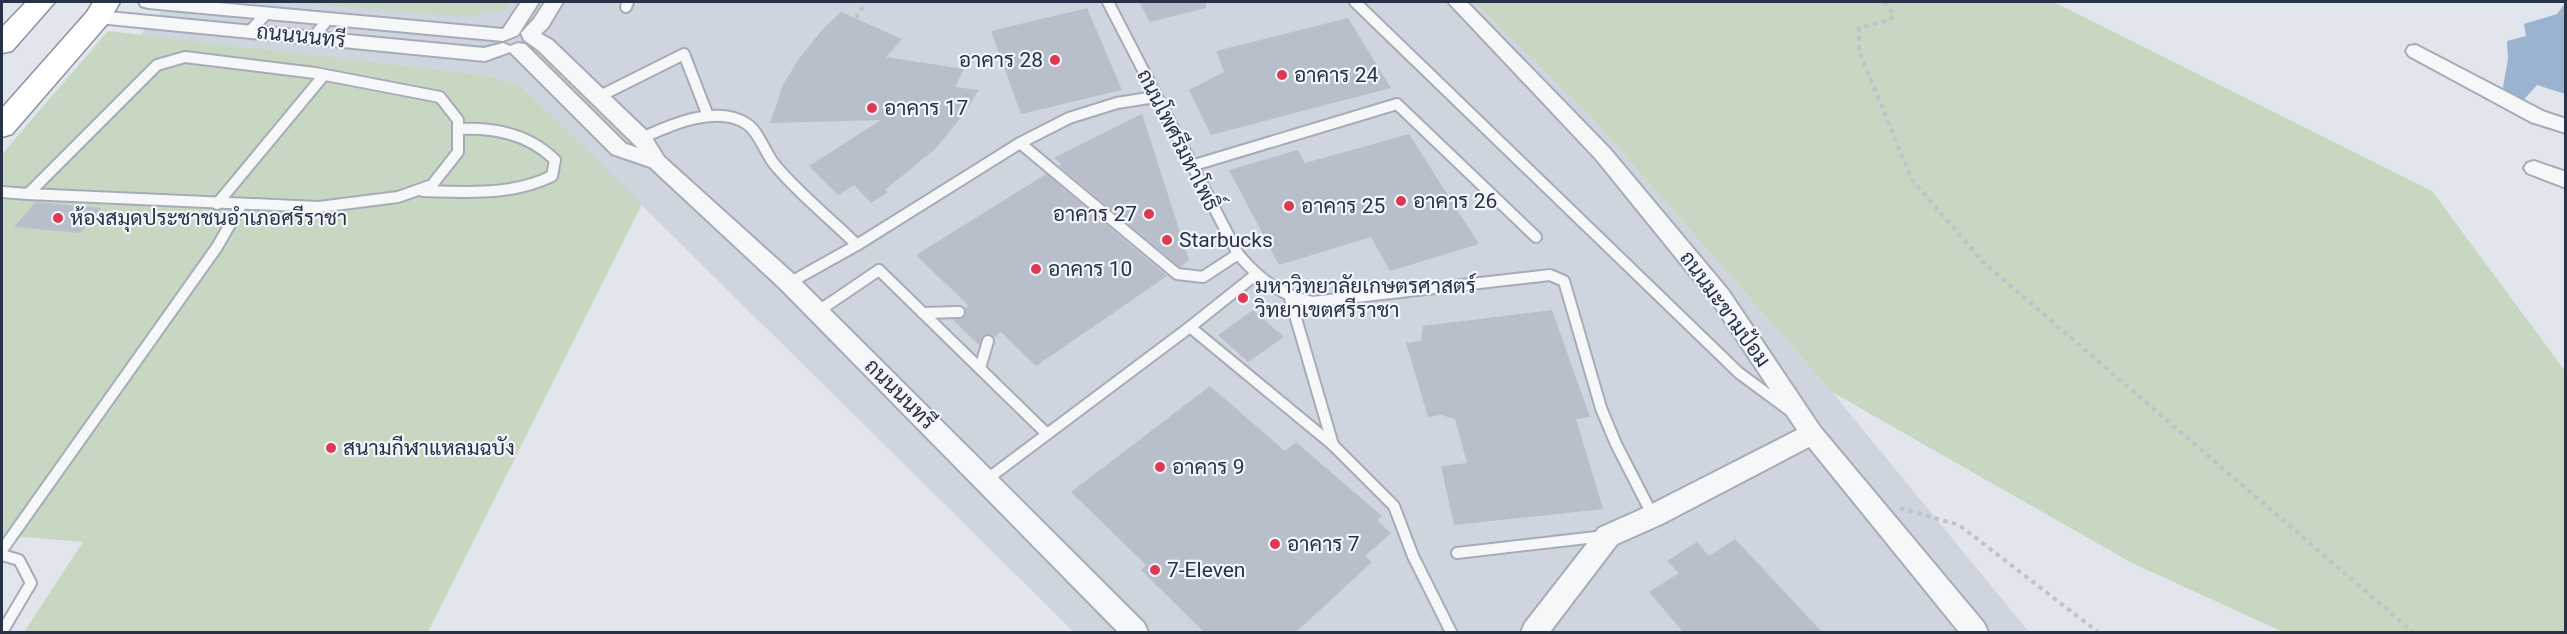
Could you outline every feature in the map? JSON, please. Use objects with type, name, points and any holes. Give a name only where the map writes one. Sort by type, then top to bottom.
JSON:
[{"type":"highway","points":[[2,28],[37,2]]},
{"type":"highway","points":[[2,45],[41,2]]},
{"type":"highway","points":[[2,100],[99,7]]},
{"type":"highway","points":[[2,127],[99,7]]},
{"type":"street","name":"ถนนนนทรี","points":[[149,2],[206,4],[266,14],[516,39],[545,45],[642,138],[657,162],[789,283],[1135,633]]},
{"type":"street","points":[[516,39],[530,2]]},
{"type":"street","points":[[516,39],[541,23],[554,2]]},
{"type":"street","name":"ถนนมะขามป้อม","points":[[1457,2],[1603,154],[1720,296],[1807,427],[1975,633]]},
{"type":"street","name":"ถนนนนทรี","points":[[99,7],[250,31],[485,55],[516,39]]},
{"type":"street","name":"ถนนนนทรี","points":[[516,39],[619,149],[657,162]]},
{"type":"street","points":[[2416,51],[2538,117],[2565,126]]},
{"type":"street","points":[[2534,168],[2565,181]]},
{"type":"street","points":[[1534,633],[1608,536],[1653,516],[1807,427]]},
{"type":"lane","name":"ถนนโพศรีมหาโพธิ์","points":[[1108,2],[1191,166],[1238,254],[1254,276]]},
{"type":"lane","points":[[1355,2],[1738,373],[1807,427]]},
{"type":"lane","points":[[250,31],[266,14]]},
{"type":"lane","points":[[313,38],[328,20]]},
{"type":"lane","points":[[600,96],[684,54],[708,116]]},
{"type":"lane","points":[[2,192],[28,194],[217,204],[319,207],[398,197],[432,185],[458,152],[458,120],[440,97],[324,75],[185,57],[157,65],[28,194]]},
{"type":"lane","points":[[217,204],[324,75]]},
{"type":"lane","points":[[789,283],[857,245],[1020,143],[1069,118],[1117,103],[1155,97]]},
{"type":"lane","points":[[1191,166],[1397,104],[1536,237]]},
{"type":"lane","points":[[642,138],[677,122],[708,116],[733,118],[748,124],[775,165],[857,245]]},
{"type":"lane","points":[[415,191],[512,190],[531,187],[552,176],[555,160],[547,150],[533,142],[477,127],[458,129]]},
{"type":"lane","points":[[1020,143],[1177,274],[1203,277],[1238,254]]},
{"type":"lane","points":[[2,549],[217,247],[240,205]]},
{"type":"lane","points":[[817,312],[879,270],[1046,433]]},
{"type":"lane","points":[[986,480],[1190,327],[1254,276],[1290,298],[1312,303],[1550,275],[1564,281],[1601,408],[1616,444],[1653,516]]},
{"type":"lane","points":[[1290,298],[1333,445]]},
{"type":"lane","points":[[923,313],[959,312]]},
{"type":"lane","points":[[1190,327],[1333,445],[1394,506],[1413,556],[1451,633]]},
{"type":"lane","points":[[980,368],[988,341]]},
{"type":"lane","points":[[1456,553],[1608,536]]},
{"type":"lane","points":[[2,555],[20,560],[31,583],[2,632]]},
{"type":"path","points":[[856,18],[866,2]]},
{"type":"path","points":[[1884,2],[1894,14],[1890,21],[1859,27],[1859,51],[1912,180],[1984,263],[2413,633]]},
{"type":"path","points":[[1876,512],[1904,508],[1959,525],[2098,633]]},
{"type":"shaded area","name":"มหาวิทยาลัยเกษตรศาสตร์ วิทยาเขตศรีราชา","points":[[170,2],[1474,2],[1593,119],[1832,392],[2029,632],[1074,632],[520,85],[484,75],[140,35]]},
{"type":"green space","points":[[292,2],[512,2],[507,9],[466,17]]},
{"type":"green space","points":[[1474,2],[2054,2],[2432,191],[2565,371],[2565,632],[2283,632],[2132,563],[1832,392],[1593,119]]},
{"type":"green space","points":[[108,31],[484,75],[520,85],[642,204],[428,632],[24,632],[83,542],[2,535],[2,154]]},
{"type":"water","points":[[2565,3],[2565,94],[2537,85],[2518,106],[2503,87],[2508,59],[2507,41],[2526,36],[2524,24],[2557,14]]},
{"type":"building","points":[[1139,2],[1206,2],[1206,8],[1150,22]]},
{"type":"building","name":"อาคาร 28","points":[[1087,8],[1122,90],[1021,114],[991,31]]},
{"type":"building","name":"อาคาร 17","points":[[841,12],[902,39],[886,57],[964,69],[955,87],[979,90],[963,115],[936,148],[885,190],[888,192],[871,203],[854,185],[838,195],[809,166],[881,120],[770,123],[783,85],[798,60],[822,30]]},
{"type":"building","name":"อาคาร 24","points":[[1348,18],[1391,88],[1211,135],[1189,90],[1224,72],[1216,51]]},
{"type":"building","name":"อาคาร 27","points":[[1142,114],[1189,260],[1180,267],[1059,166],[1062,164],[1054,158]]},
{"type":"building","points":[[1409,134],[1479,244],[1390,271],[1371,237],[1279,265],[1229,170],[1298,150],[1305,163]]},
{"type":"building","name":"อาคาร 10","points":[[1046,174],[1167,276],[1036,366],[1001,332],[994,337],[990,334],[983,335],[979,345],[953,320],[963,318],[965,308],[969,306],[916,255]]},
{"type":"building","name":"ห้องสมุดประชาชนอำเภอศรีราชา","points":[[36,202],[101,208],[80,233],[14,227]]},
{"type":"building","points":[[1253,310],[1284,337],[1248,362],[1218,335]]},
{"type":"building","points":[[1552,310],[1590,417],[1576,419],[1603,509],[1454,525],[1441,466],[1467,463],[1455,419],[1441,415],[1428,417],[1406,343],[1421,341],[1423,326]]},
{"type":"building","points":[[1210,386],[1285,451],[1296,442],[1382,516],[1377,520],[1391,533],[1365,556],[1372,562],[1295,633],[1205,633],[1141,570],[1146,565],[1071,492]]},
{"type":"building","points":[[1735,539],[1823,633],[1684,633],[1649,592],[1679,573],[1667,561],[1697,542],[1709,556]]},
{"type":"place","name":"อาคาร 28","points":[[1055,60]]},
{"type":"place","name":"อาคาร 24","points":[[1282,75]]},
{"type":"place","name":"อาคาร 17","points":[[872,108]]},
{"type":"place","name":"อาคาร 26","points":[[1401,201]]},
{"type":"place","name":"อาคาร 25","points":[[1289,206]]},
{"type":"place","name":"อาคาร 27","points":[[1149,214]]},
{"type":"place","name":"ห้องสมุดประชาชนอำเภอศรีราชา","points":[[58,218]]},
{"type":"place","name":"Starbucks","points":[[1167,240]]},
{"type":"place","name":"อาคาร 10","points":[[1036,269]]},
{"type":"place","name":"มหาวิทยาลัยเกษตรศาสตร์ วิทยาเขตศรีราชา","points":[[1243,298]]},
{"type":"place","name":"สนามกีฬาแหลมฉบัง","points":[[331,448]]},
{"type":"place","name":"อาคาร 9","points":[[1160,467]]},
{"type":"place","name":"อาคาร 7","points":[[1275,544]]},
{"type":"place","name":"7-Eleven","points":[[1155,570]]}]
